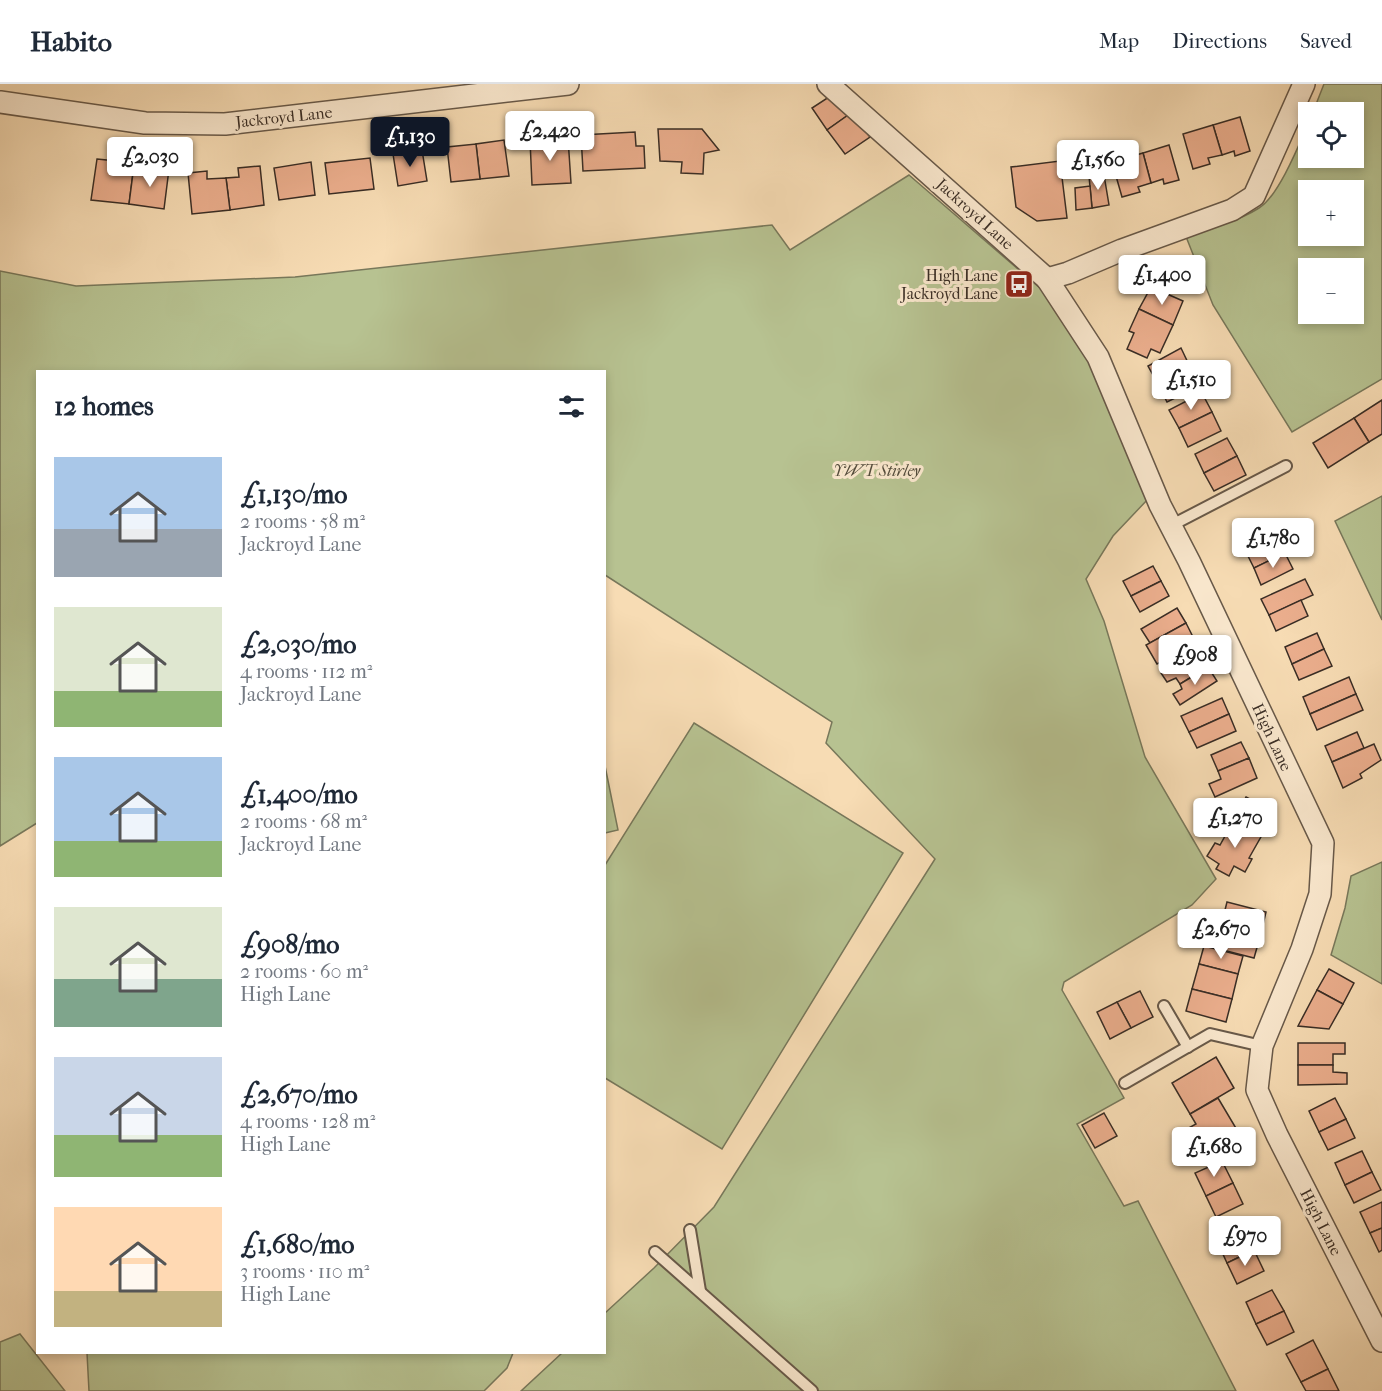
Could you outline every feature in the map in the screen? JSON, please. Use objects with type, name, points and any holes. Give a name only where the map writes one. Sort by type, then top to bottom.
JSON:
[{"type":"street","name":"Jackroyd Lane","points":[[0,102],[145,123],[225,124],[568,84]]},
{"type":"street","name":"Jackroyd Lane","points":[[828,84],[1047,279]]},
{"type":"street","points":[[1047,279],[1232,210],[1254,196],[1304,84]]},
{"type":"street","name":"High Lane","points":[[1047,279],[1098,357],[1160,505],[1172,525],[1323,843],[1320,894],[1302,949],[1262,1046],[1257,1090],[1277,1136],[1382,1341]]},
{"type":"lane","points":[[1172,525],[1286,466]]},
{"type":"lane","points":[[1164,1006],[1188,1047]]},
{"type":"lane","points":[[1125,1083],[1210,1034],[1262,1046]]},
{"type":"lane","points":[[690,1230],[700,1291]]},
{"type":"lane","points":[[655,1252],[812,1391]]},
{"type":"green space","points":[[1324,84],[1382,84],[1382,379],[1292,432],[1213,305],[1185,234],[1233,221],[1259,208],[1273,193],[1298,146],[1298,168],[1364,168],[1364,102],[1317,102]]},
{"type":"green space","name":"YWT Stirley","points":[[909,175],[1048,295],[1085,350],[1148,499],[1113,536],[1086,579],[1104,621],[1145,757],[1216,879],[1192,905],[1064,982],[1062,990],[1124,1098],[1077,1124],[1124,1206],[1138,1201],[1236,1391],[521,1391],[561,1354],[606,1354],[606,1312],[654,1268],[714,1207],[935,859],[826,743],[832,722],[606,576],[606,370],[36,370],[36,824],[0,846],[0,271],[76,286],[295,277],[772,225],[790,250]]},
{"type":"green space","points":[[1382,496],[1382,620],[1335,521]]},
{"type":"green space","points":[[694,723],[903,853],[722,1149],[606,1079],[606,863]]},
{"type":"green space","points":[[606,771],[618,830],[606,833]]},
{"type":"green space","points":[[1382,862],[1382,984],[1331,955],[1345,908],[1351,876]]},
{"type":"green space","points":[[20,1334],[65,1391],[0,1391],[0,1342]]},
{"type":"green space","points":[[87,1354],[513,1354],[507,1368],[484,1391],[89,1391]]},
{"type":"building","points":[[835,93],[851,113],[827,130],[812,108]]},
{"type":"building","points":[[851,113],[870,137],[845,154],[827,130]]},
{"type":"building","points":[[1240,117],[1250,151],[1235,156],[1234,151],[1222,155],[1213,125]]},
{"type":"building","points":[[1213,125],[1222,155],[1208,158],[1210,164],[1193,169],[1183,134]]},
{"type":"building","points":[[658,129],[702,129],[719,150],[704,153],[703,174],[681,173],[682,162],[660,161]]},
{"type":"building","points":[[635,132],[636,146],[644,146],[645,168],[583,171],[581,135]]},
{"type":"building","points":[[568,138],[571,183],[532,185],[530,140]]},
{"type":"building","points":[[504,140],[509,176],[480,179],[476,144]]},
{"type":"building","points":[[476,144],[480,179],[451,182],[447,147]]},
{"type":"building","points":[[1169,145],[1179,180],[1164,184],[1163,179],[1151,183],[1143,153]]},
{"type":"building","points":[[422,150],[427,181],[398,186],[393,154]]},
{"type":"building","points":[[1143,153],[1151,183],[1138,187],[1140,192],[1122,197],[1112,162]]},
{"type":"building","points":[[370,158],[374,189],[329,194],[325,163]]},
{"type":"building","points":[[97,159],[116,161],[114,170],[133,173],[129,204],[91,200]]},
{"type":"building","points":[[1060,161],[1067,218],[1037,221],[1016,207],[1011,167]]},
{"type":"building","points":[[311,162],[315,195],[279,200],[274,168]]},
{"type":"building","points":[[146,166],[169,169],[164,209],[129,204],[133,173],[145,174]]},
{"type":"building","points":[[260,166],[264,205],[230,210],[226,178],[239,177],[238,168]]},
{"type":"building","points":[[207,171],[207,179],[226,178],[230,210],[192,214],[188,173]]},
{"type":"building","points":[[1104,175],[1109,205],[1092,208],[1089,176]]},
{"type":"building","points":[[1090,186],[1092,208],[1076,210],[1075,188]]},
{"type":"building","points":[[1151,287],[1183,301],[1173,325],[1139,309]]},
{"type":"building","points":[[1139,309],[1173,325],[1160,353],[1151,349],[1147,358],[1127,349],[1134,333],[1129,331]]},
{"type":"building","points":[[1181,348],[1190,367],[1158,384],[1148,366]]},
{"type":"building","points":[[1190,367],[1200,386],[1167,402],[1158,384]]},
{"type":"building","points":[[1202,393],[1212,412],[1179,428],[1169,410]]},
{"type":"building","points":[[1382,400],[1382,434],[1369,442],[1354,418]]},
{"type":"building","points":[[1212,412],[1221,431],[1188,447],[1179,428]]},
{"type":"building","points":[[1354,418],[1369,442],[1328,468],[1313,443]]},
{"type":"building","points":[[1227,438],[1237,456],[1204,473],[1195,454]]},
{"type":"building","points":[[1237,456],[1246,475],[1214,491],[1204,473]]},
{"type":"building","points":[[1278,537],[1285,553],[1254,568],[1246,552]]},
{"type":"building","points":[[1285,553],[1293,569],[1261,585],[1254,568]]},
{"type":"building","points":[[1153,566],[1161,581],[1131,596],[1123,581]]},
{"type":"building","points":[[1305,579],[1313,595],[1269,615],[1261,599]]},
{"type":"building","points":[[1161,581],[1169,596],[1140,612],[1131,596]]},
{"type":"building","points":[[1301,600],[1308,616],[1276,631],[1269,615]]},
{"type":"building","points":[[1177,608],[1186,623],[1150,643],[1141,629]]},
{"type":"building","points":[[1186,623],[1196,643],[1157,664],[1146,645]]},
{"type":"building","points":[[1317,633],[1324,649],[1292,664],[1285,647]]},
{"type":"building","points":[[1324,649],[1332,666],[1299,680],[1292,664]]},
{"type":"building","points":[[1200,652],[1208,667],[1180,684],[1176,678],[1167,682],[1161,673]]},
{"type":"building","points":[[1208,667],[1217,681],[1180,705],[1173,694],[1182,689],[1180,684]]},
{"type":"building","points":[[1349,677],[1356,694],[1310,714],[1303,697]]},
{"type":"building","points":[[1356,694],[1363,710],[1317,730],[1310,714]]},
{"type":"building","points":[[1222,698],[1229,714],[1189,732],[1181,716]]},
{"type":"building","points":[[1229,714],[1236,731],[1197,748],[1189,732]]},
{"type":"building","points":[[1357,732],[1364,748],[1332,762],[1325,746]]},
{"type":"building","points":[[1241,742],[1249,758],[1218,771],[1211,755]]},
{"type":"building","points":[[1374,744],[1381,760],[1360,774],[1362,778],[1343,788],[1332,762]]},
{"type":"building","points":[[1249,758],[1257,778],[1215,797],[1209,784],[1221,779],[1218,771]]},
{"type":"building","points":[[1246,797],[1274,812],[1262,835],[1234,820]]},
{"type":"building","points":[[1234,820],[1262,835],[1249,858],[1252,859],[1245,872],[1234,866],[1229,876],[1216,869],[1219,864],[1207,856],[1215,843],[1220,845]]},
{"type":"building","points":[[1227,902],[1266,912],[1260,937],[1221,926]]},
{"type":"building","points":[[1221,926],[1260,937],[1254,958],[1215,948]]},
{"type":"building","points":[[1204,946],[1243,956],[1238,974],[1199,964]]},
{"type":"building","points":[[1199,964],[1238,974],[1232,999],[1192,989]]},
{"type":"building","points":[[1329,969],[1354,983],[1343,1004],[1317,990]]},
{"type":"building","points":[[1192,989],[1232,999],[1226,1022],[1186,1011]]},
{"type":"building","points":[[1317,990],[1343,1004],[1329,1029],[1298,1026]]},
{"type":"building","points":[[1140,991],[1153,1017],[1131,1028],[1117,1002]]},
{"type":"building","points":[[1117,1002],[1131,1028],[1110,1039],[1097,1012]]},
{"type":"building","points":[[1298,1043],[1345,1043],[1345,1054],[1333,1054],[1333,1065],[1298,1065]]},
{"type":"building","points":[[1216,1057],[1234,1088],[1190,1114],[1172,1083]]},
{"type":"building","points":[[1298,1065],[1333,1065],[1333,1072],[1347,1073],[1347,1084],[1298,1085]]},
{"type":"building","points":[[1218,1098],[1240,1135],[1213,1150],[1207,1141],[1195,1148],[1185,1130],[1196,1124],[1190,1114]]},
{"type":"building","points":[[1335,1098],[1346,1119],[1319,1132],[1309,1111]]},
{"type":"building","points":[[1104,1113],[1117,1136],[1095,1148],[1082,1125]]},
{"type":"building","points":[[1346,1119],[1355,1138],[1328,1150],[1319,1132]]},
{"type":"building","points":[[1362,1151],[1372,1172],[1345,1185],[1335,1163]]},
{"type":"building","points":[[1222,1161],[1233,1183],[1206,1196],[1195,1173]]},
{"type":"building","points":[[1372,1172],[1381,1190],[1354,1203],[1345,1185]]},
{"type":"building","points":[[1233,1183],[1243,1204],[1216,1217],[1206,1196]]},
{"type":"building","points":[[1382,1202],[1382,1228],[1370,1233],[1360,1212]]},
{"type":"building","points":[[1243,1228],[1254,1250],[1227,1263],[1217,1241]]},
{"type":"building","points":[[1382,1228],[1382,1250],[1379,1252],[1370,1233]]},
{"type":"building","points":[[1254,1250],[1264,1271],[1237,1284],[1227,1263]]},
{"type":"building","points":[[1272,1290],[1284,1311],[1256,1324],[1246,1302]]},
{"type":"building","points":[[1284,1311],[1294,1332],[1267,1345],[1256,1324]]},
{"type":"building","points":[[1313,1340],[1328,1369],[1301,1382],[1286,1354]]},
{"type":"building","points":[[1328,1369],[1339,1391],[1306,1391],[1301,1382]]},
{"type":"place","name":"High Lane Jackroyd Lane","points":[[1019,284]]}]
